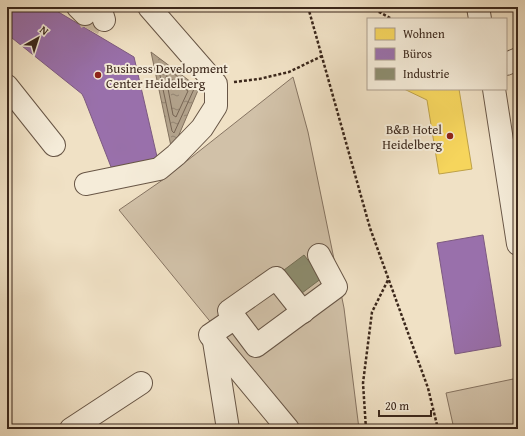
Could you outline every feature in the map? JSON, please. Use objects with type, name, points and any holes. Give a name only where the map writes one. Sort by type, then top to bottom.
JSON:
[{"type":"street","points":[[86,184],[159,169],[176,155],[202,128],[216,106],[216,84],[149,7]]},
{"type":"street","points":[[478,7],[480,18]]},
{"type":"street","points":[[507,64],[518,59]]},
{"type":"street","points":[[7,86],[54,145]]},
{"type":"street","points":[[494,90],[518,244]]},
{"type":"street","points":[[303,312],[276,278],[229,311],[256,346],[303,312],[336,287],[319,255]]},
{"type":"street","points":[[235,318],[210,335],[288,429]]},
{"type":"street","points":[[214,340],[228,429]]},
{"type":"street","points":[[71,429],[141,383]]},
{"type":"path","points":[[308,7],[370,228],[428,388],[438,429]]},
{"type":"path","points":[[370,7],[390,18]]},
{"type":"path","points":[[216,84],[260,79],[289,72],[322,56]]},
{"type":"path","points":[[366,429],[363,383],[372,312],[388,279]]},
{"type":"shaded area","points":[[293,77],[308,132],[344,308],[359,429],[298,429],[119,210],[164,179]]},
{"type":"shaded area","points":[[518,378],[518,429],[454,429],[446,393]]},
{"type":"water","points":[[151,52],[199,88],[172,151]]},
{"type":"building: Wohnen","name":"B&B Hotel Heidelberg","points":[[406,90],[459,90],[472,169],[439,174],[427,100]]},
{"type":"building: Büros","name":"Business Development Center Heidelberg","points":[[7,7],[50,7],[134,57],[158,161],[113,172],[82,94],[7,34]]},
{"type":"building: Büros","points":[[483,235],[501,346],[455,354],[437,243]]},
{"type":"building: Industrie","points":[[304,255],[322,278],[298,296],[280,273]]},
{"type":"tunnel","points":[[85,14],[91,23],[88,29]]},
{"type":"place","name":"Business Development Center Heidelberg","points":[[98,75]]},
{"type":"place","name":"B&B Hotel Heidelberg","points":[[450,136]]}]
